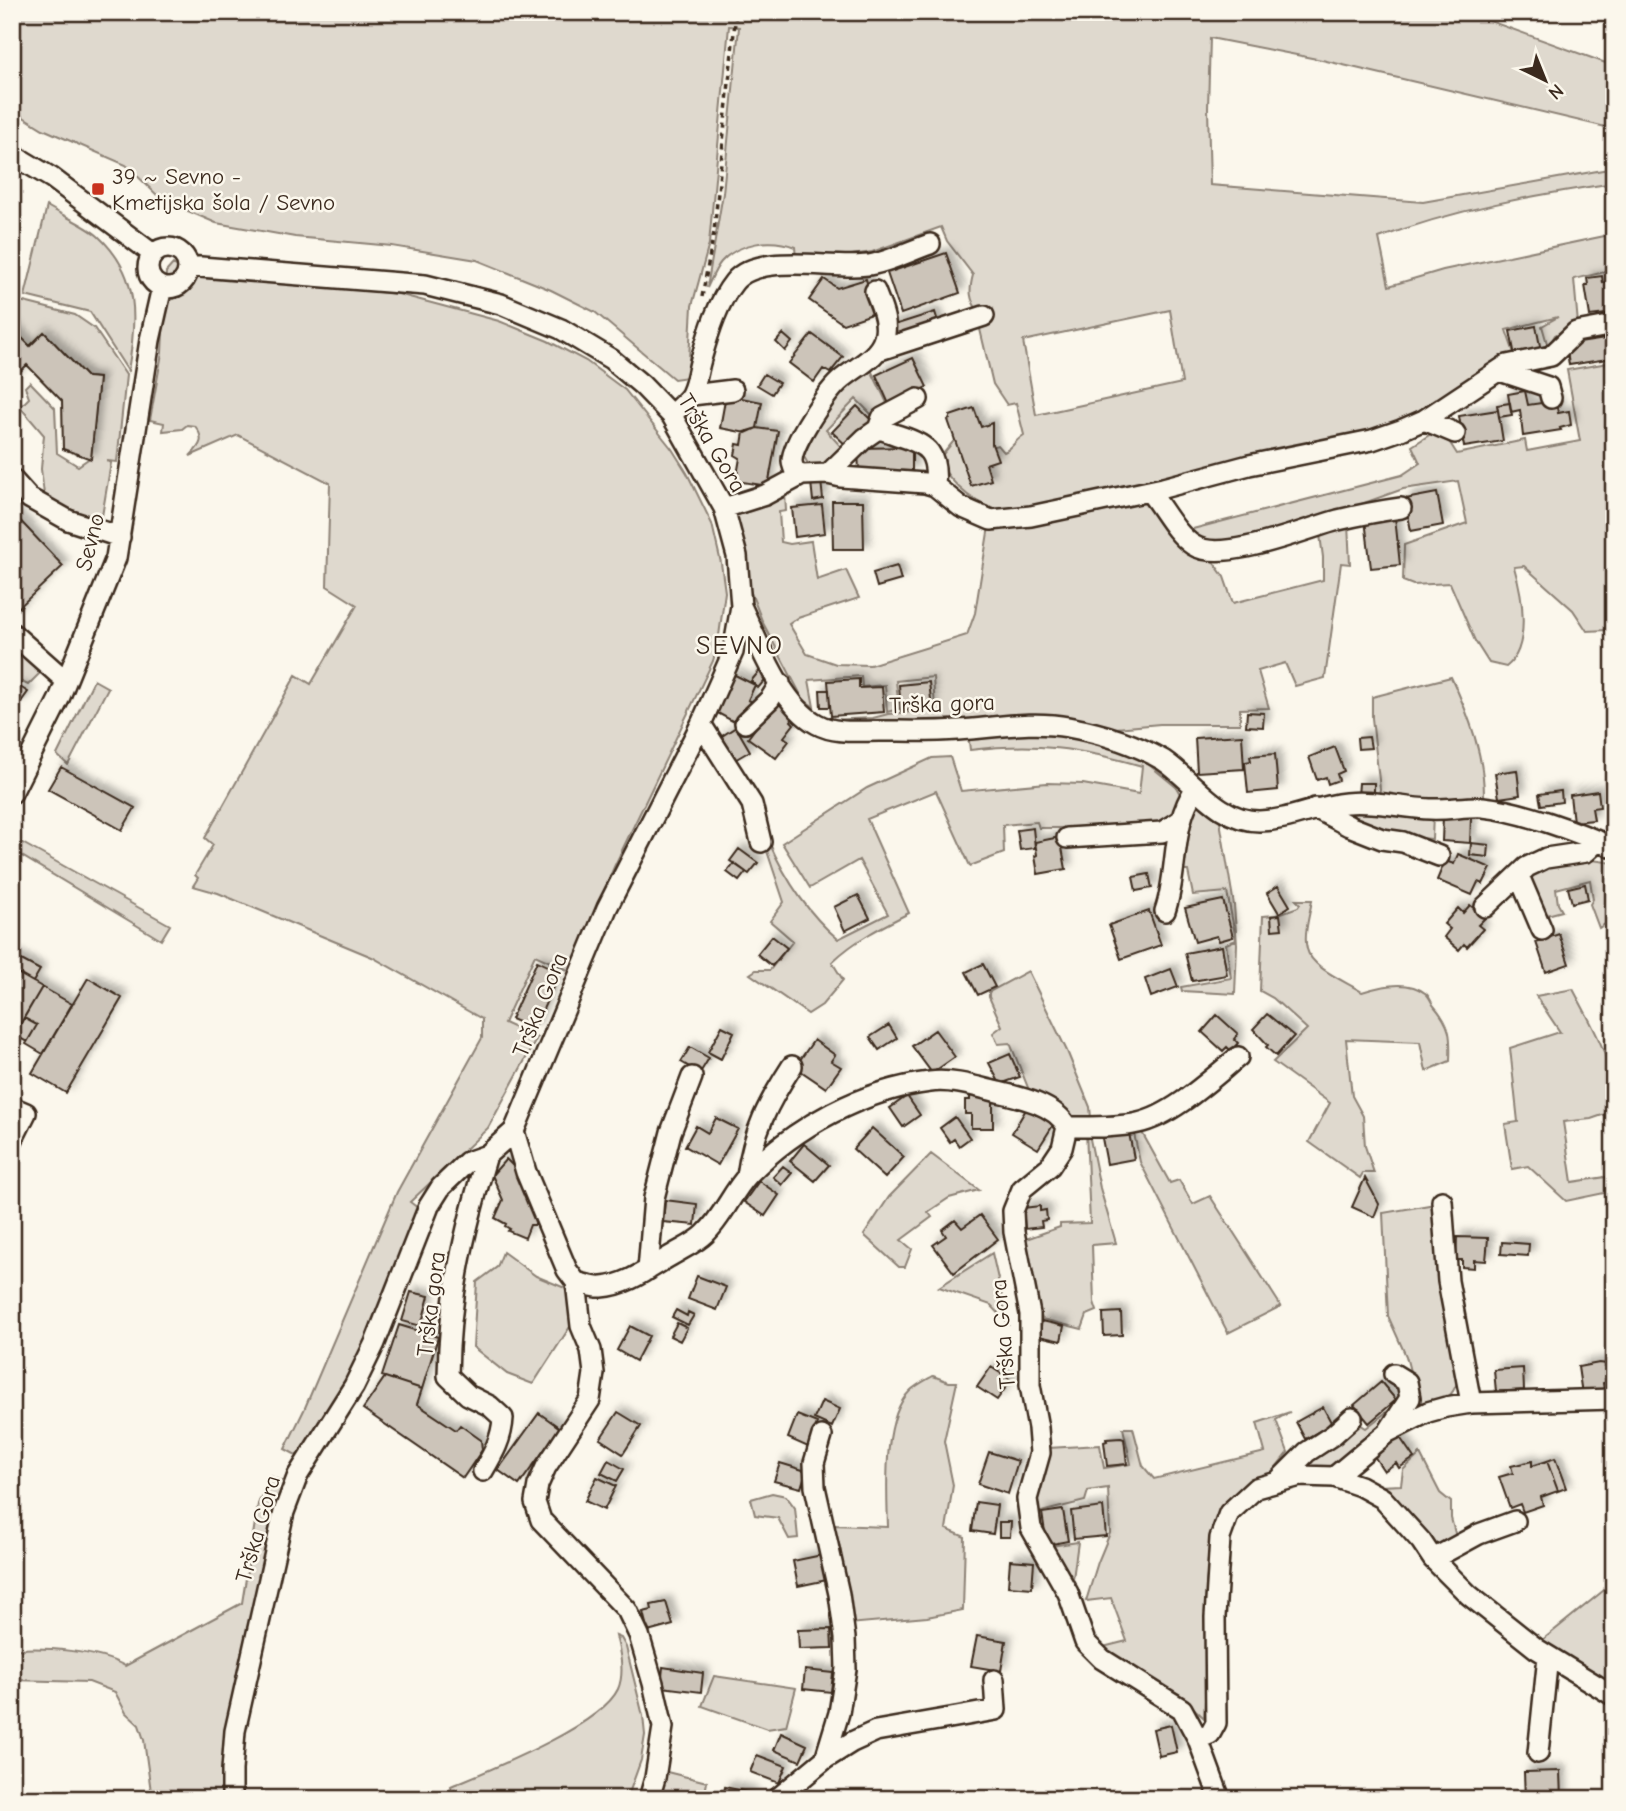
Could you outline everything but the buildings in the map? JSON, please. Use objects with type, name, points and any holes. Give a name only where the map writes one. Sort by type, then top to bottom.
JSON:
[{"type":"street","points":[[12,154],[52,178],[153,254]]},
{"type":"street","name":"Trška gora","points":[[692,395],[702,354],[717,311],[733,283],[742,274],[778,265],[876,264],[930,244]]},
{"type":"street","points":[[165,248],[172,248],[183,255],[188,266],[180,284],[168,288],[156,285],[148,274],[147,267],[153,254],[165,248]]},
{"type":"street","name":"Trška Gora","points":[[188,266],[425,285],[501,304],[561,329],[611,359],[642,385],[672,416],[723,508],[737,556],[741,606],[733,652],[701,724],[607,908],[514,1131],[487,1155],[467,1162],[441,1186],[429,1206],[375,1343],[354,1387],[298,1475],[284,1512],[235,1731],[232,1799]]},
{"type":"street","name":"Sevno","points":[[12,793],[66,681],[116,558],[150,340],[162,287]]},
{"type":"street","points":[[875,291],[885,320],[884,338],[877,351]]},
{"type":"street","points":[[984,316],[877,351],[840,380],[824,398],[797,443],[792,460],[795,472],[802,475],[828,474],[925,483],[935,486],[961,507],[990,520],[1031,516],[1149,491],[1250,465],[1372,440],[1424,420],[1507,365],[1551,356],[1576,332],[1614,325]]},
{"type":"street","points":[[1500,371],[1548,387],[1551,398]]},
{"type":"street","name":"Trška gora","points":[[672,416],[692,395],[733,390]]},
{"type":"street","points":[[828,474],[877,429],[882,418],[918,399]]},
{"type":"street","points":[[1424,420],[1455,433]]},
{"type":"street","points":[[877,429],[915,441],[932,453],[937,471],[935,486]]},
{"type":"street","points":[[723,508],[765,495],[802,475]]},
{"type":"street","points":[[12,478],[29,498],[68,520],[120,537]]},
{"type":"street","points":[[1149,491],[1176,528],[1193,545],[1211,552],[1255,545],[1335,521],[1401,508]]},
{"type":"street","name":"Trška gora","points":[[741,606],[780,683],[804,716],[828,729],[954,731],[1035,724],[1065,727],[1105,735],[1142,750],[1178,771],[1215,805],[1246,820],[1291,817],[1315,808],[1349,803],[1432,810],[1482,807],[1522,815],[1606,844]]},
{"type":"street","points":[[12,633],[66,681]]},
{"type":"street","points":[[745,723],[769,699],[780,683]]},
{"type":"street","points":[[701,724],[752,804],[761,842]]},
{"type":"street","points":[[1165,911],[1171,893],[1181,820],[1196,788]]},
{"type":"street","points":[[1315,808],[1360,830],[1439,856]]},
{"type":"street","points":[[1067,838],[1162,832],[1181,820]]},
{"type":"street","name":"Trška gora","points":[[1485,907],[1527,867],[1546,858],[1586,852],[1606,844]]},
{"type":"street","points":[[1520,876],[1542,930]]},
{"type":"street","points":[[576,1282],[601,1288],[620,1283],[648,1270],[704,1236],[747,1176],[781,1145],[808,1126],[858,1101],[932,1082],[972,1085],[1018,1096],[1063,1119],[1067,1127],[1140,1123],[1165,1111],[1197,1090],[1238,1057]]},
{"type":"street","points":[[747,1176],[750,1148],[763,1115],[792,1066]]},
{"type":"street","points":[[648,1270],[654,1198],[671,1132],[692,1077]]},
{"type":"street","points":[[12,1107],[26,1113],[12,1141]]},
{"type":"street","name":"Trška Gora","points":[[1067,1127],[1062,1148],[1050,1166],[1022,1189],[1013,1211],[1014,1232],[1030,1314],[1030,1385],[1040,1453],[1027,1499],[1031,1528],[1068,1593],[1085,1642],[1102,1659],[1182,1709],[1198,1739],[1220,1799]]},
{"type":"street","points":[[514,1131],[527,1172],[567,1270],[576,1282],[580,1326],[591,1350],[594,1373],[590,1400],[546,1467],[538,1485],[535,1502],[541,1520],[626,1610],[639,1635],[663,1727],[649,1799]]},
{"type":"street","name":"Trška gora","points":[[483,1471],[502,1433],[503,1418],[490,1406],[468,1395],[448,1376],[448,1334],[459,1260],[470,1210],[487,1155]]},
{"type":"street","points":[[1443,1201],[1448,1281],[1471,1403]]},
{"type":"street","points":[[1388,1432],[1410,1398],[1407,1382],[1394,1374]]},
{"type":"street","points":[[1334,1477],[1388,1432],[1428,1412],[1471,1403],[1614,1399]]},
{"type":"street","points":[[1279,1480],[1307,1452],[1333,1435],[1352,1418]]},
{"type":"street","points":[[822,1436],[814,1463],[814,1487],[839,1594],[846,1669],[839,1713],[825,1759]]},
{"type":"street","points":[[1198,1739],[1210,1734],[1216,1723],[1215,1617],[1220,1538],[1229,1513],[1256,1488],[1300,1476],[1334,1477],[1360,1486],[1382,1498],[1421,1541],[1433,1559],[1469,1595],[1548,1656],[1614,1696]]},
{"type":"street","points":[[1433,1559],[1479,1534],[1515,1521]]},
{"type":"street","points":[[1538,1753],[1548,1656]]},
{"type":"street","points":[[777,1799],[825,1759],[876,1731],[996,1710],[994,1680]]},
{"type":"path","points":[[701,306],[714,232],[736,12]]},
{"type":"shaded area","points":[[12,12],[1465,12],[1614,66],[1614,129],[1322,60],[1210,38],[1210,185],[1423,202],[1614,168],[1614,183],[1495,204],[1379,238],[1389,286],[1443,270],[1614,234],[1614,270],[1574,279],[1578,324],[1555,335],[1548,347],[1542,326],[1558,317],[1506,330],[1515,356],[1425,413],[1385,430],[1008,514],[967,495],[951,480],[938,460],[957,437],[980,449],[998,445],[1004,452],[1024,435],[1016,403],[1007,405],[993,384],[979,325],[992,315],[993,308],[979,312],[976,308],[971,295],[973,275],[947,241],[941,227],[872,252],[826,259],[796,259],[795,247],[786,244],[746,246],[728,255],[721,262],[707,288],[723,193],[739,27],[729,26],[709,244],[692,306],[688,377],[674,379],[595,312],[551,290],[477,260],[392,246],[295,237],[216,223],[162,200],[126,165],[43,129],[12,110]],"holes":[[[1170,310],[1182,383],[1036,415],[1023,341]]]},
{"type":"shaded area","points":[[47,206],[98,236],[122,266],[128,282],[134,316],[128,371],[90,312],[25,296]]},
{"type":"shaded area","points":[[173,264],[194,277],[269,280],[398,294],[499,321],[548,341],[586,361],[625,390],[672,449],[687,473],[712,524],[725,592],[713,661],[614,867],[570,971],[535,955],[504,1023],[537,1038],[488,1128],[410,1202],[422,1211],[360,1368],[303,1455],[296,1455],[285,1449],[397,1192],[482,1038],[482,1019],[372,957],[218,893],[193,886],[198,878],[195,875],[213,845],[205,838],[296,675],[311,684],[357,605],[327,586],[330,483],[238,435],[190,456],[201,438],[195,426],[187,425],[182,429],[163,431],[164,423],[150,420],[162,353],[166,272]]},
{"type":"shaded area","points":[[16,300],[75,315],[94,328],[126,375],[117,462],[107,461],[111,463],[101,522],[45,503],[41,469],[44,435],[20,407],[29,398],[25,387],[30,382],[55,408],[57,453],[78,466],[91,457],[99,378],[87,377],[44,332],[30,346],[12,328],[12,304]]},
{"type":"shaded area","points":[[1614,362],[1614,633],[1607,630],[1587,631],[1573,610],[1524,566],[1514,567],[1523,619],[1519,647],[1506,667],[1489,663],[1475,641],[1450,583],[1413,585],[1403,581],[1404,545],[1467,523],[1458,481],[1403,489],[1314,521],[1240,541],[1201,543],[1185,531],[1402,475],[1420,463],[1412,446],[1434,432],[1450,443],[1457,454],[1525,440],[1527,451],[1580,441],[1567,370]]},
{"type":"shaded area","points":[[871,370],[890,409],[876,419],[856,399],[826,430],[843,449],[825,468],[810,467],[801,452],[838,393]]},
{"type":"shaded area","points":[[785,493],[786,511],[779,512],[781,542],[790,544],[811,541],[817,580],[846,570],[859,598],[798,618],[789,624],[807,654],[836,664],[870,665],[967,635],[975,613],[989,526],[1146,501],[1211,559],[1224,577],[1233,603],[1323,580],[1320,535],[1348,524],[1350,564],[1341,563],[1325,678],[1295,686],[1285,663],[1258,671],[1269,708],[1240,709],[1240,724],[1160,724],[1105,729],[934,724],[852,725],[827,720],[873,718],[935,710],[933,677],[896,681],[899,709],[887,712],[885,685],[862,687],[861,676],[809,680],[814,707],[803,699],[763,623],[748,585],[730,513]]},
{"type":"shaded area","points":[[12,643],[40,673],[28,685],[22,682],[12,694],[12,675],[18,668],[12,663]]},
{"type":"shaded area","points":[[1451,677],[1475,737],[1482,768],[1484,800],[1473,803],[1378,798],[1380,789],[1372,697]]},
{"type":"shaded area","points":[[94,680],[108,688],[68,765],[57,755]]},
{"type":"shaded area","points":[[968,733],[1054,734],[1116,746],[1142,759],[1176,787],[1180,794],[1179,800],[1172,814],[1163,823],[1106,828],[1039,828],[1037,822],[1003,825],[1004,853],[970,866],[936,791],[867,819],[909,913],[859,941],[832,962],[843,980],[822,1005],[808,1014],[750,974],[756,970],[770,970],[793,941],[770,921],[784,902],[764,842],[768,840],[798,894],[838,939],[888,914],[859,860],[810,888],[782,843],[867,788],[932,758],[950,757],[961,791],[1047,783],[1083,784],[1139,794],[1142,766],[1057,748],[970,750]]},
{"type":"shaded area","points":[[1194,800],[1219,815],[1234,905],[1237,944],[1235,994],[1182,991],[1181,987],[1231,978],[1226,944],[1236,940],[1227,892],[1193,895],[1188,871],[1177,871]]},
{"type":"shaded area","points":[[1379,809],[1433,814],[1432,839],[1388,835],[1333,814]]},
{"type":"shaded area","points":[[17,840],[170,925],[161,940],[12,850]]},
{"type":"shaded area","points":[[1565,859],[1614,863],[1614,918],[1599,928],[1590,904],[1593,899],[1590,880],[1556,889],[1562,911],[1547,915],[1550,924],[1529,877]]},
{"type":"shaded area","points":[[1296,900],[1312,900],[1306,943],[1315,962],[1362,992],[1394,985],[1418,989],[1428,995],[1449,1032],[1450,1061],[1426,1071],[1420,1042],[1346,1039],[1352,1096],[1363,1116],[1365,1146],[1374,1173],[1363,1173],[1360,1178],[1309,1142],[1330,1103],[1273,1062],[1307,1029],[1273,998],[1260,991],[1263,916],[1276,915],[1298,907],[1300,904]]},
{"type":"shaded area","points":[[1028,971],[1067,1051],[1090,1107],[1091,1118],[1070,1118],[1031,1095],[1010,1043],[998,1044],[993,1033],[1002,1026],[989,992]]},
{"type":"shaded area","points":[[1573,989],[1607,1061],[1614,1111],[1591,1119],[1563,1122],[1572,1182],[1606,1177],[1609,1192],[1566,1201],[1528,1166],[1512,1169],[1505,1124],[1518,1122],[1510,1048],[1560,1032],[1536,996]]},
{"type":"shaded area","points":[[1139,1127],[1170,1183],[1179,1180],[1193,1204],[1210,1196],[1281,1306],[1228,1333],[1140,1162],[1133,1129]]},
{"type":"shaded area","points":[[1086,1131],[1097,1133],[1090,1139],[1100,1188],[1116,1243],[1092,1245],[1094,1302],[1097,1311],[1087,1315],[1082,1329],[1042,1319],[1029,1272],[1026,1239],[1060,1227],[1060,1224],[1090,1223]]},
{"type":"shaded area","points":[[931,1154],[979,1190],[949,1198],[928,1212],[932,1217],[901,1240],[912,1249],[905,1267],[899,1267],[864,1235],[889,1197]]},
{"type":"shaded area","points":[[1435,1204],[1458,1380],[1447,1398],[1417,1411],[1412,1407],[1417,1398],[1406,1356],[1388,1316],[1383,1213]]},
{"type":"shaded area","points":[[503,1252],[536,1276],[565,1288],[575,1319],[533,1384],[507,1374],[473,1347],[477,1282],[497,1267]]},
{"type":"shaded area","points":[[992,1253],[1008,1323],[991,1305],[939,1287]]},
{"type":"shaded area","points":[[933,1376],[957,1382],[944,1441],[953,1485],[946,1529],[965,1537],[963,1610],[927,1617],[849,1624],[840,1547],[832,1525],[888,1527],[888,1455],[895,1418],[910,1391]]},
{"type":"shaded area","points":[[1389,1410],[1384,1430],[1324,1473],[1308,1472],[1308,1458],[1358,1423],[1366,1428]]},
{"type":"shaded area","points":[[1290,1412],[1276,1420],[1288,1452],[1272,1472],[1251,1484],[1211,1548],[1206,1582],[1207,1664],[1204,1718],[1179,1694],[1139,1674],[1103,1647],[1127,1641],[1111,1598],[1086,1601],[1110,1533],[1108,1488],[1088,1491],[1085,1501],[1037,1513],[1038,1483],[1048,1448],[1100,1445],[1104,1468],[1131,1464],[1123,1428],[1133,1428],[1143,1466],[1154,1479],[1265,1452],[1257,1423]]},
{"type":"shaded area","points":[[1420,1454],[1440,1493],[1451,1502],[1451,1518],[1456,1537],[1440,1548],[1427,1542],[1397,1500],[1381,1486],[1401,1485],[1403,1470]]},
{"type":"shaded area","points":[[270,1476],[287,1484],[227,1799],[152,1799],[144,1740],[139,1725],[126,1713],[115,1692],[89,1682],[12,1680],[12,1650],[70,1651],[101,1657],[125,1666],[242,1603],[258,1504]]},
{"type":"shaded area","points":[[772,1493],[786,1496],[795,1508],[798,1538],[789,1539],[778,1518],[755,1515],[751,1499]]},
{"type":"shaded area","points":[[1078,1542],[1072,1586],[1051,1546]]},
{"type":"shaded area","points":[[1614,1582],[1614,1691],[1540,1642]]},
{"type":"shaded area","points":[[616,1636],[621,1638],[626,1647],[645,1735],[641,1760],[627,1799],[454,1799],[451,1786],[568,1732],[608,1703],[618,1689],[621,1676]]},
{"type":"shaded area","points":[[714,1676],[796,1688],[786,1726],[767,1729],[702,1706]]},
{"type":"shaded area","points":[[663,1771],[707,1782],[704,1799],[655,1799]]},
{"type":"place","name":"39 ~ Sevno - Kmetijska šola / Sevno","points":[[98,189]]},
{"type":"district","name":"SEVNO","points":[[740,646]]}]
